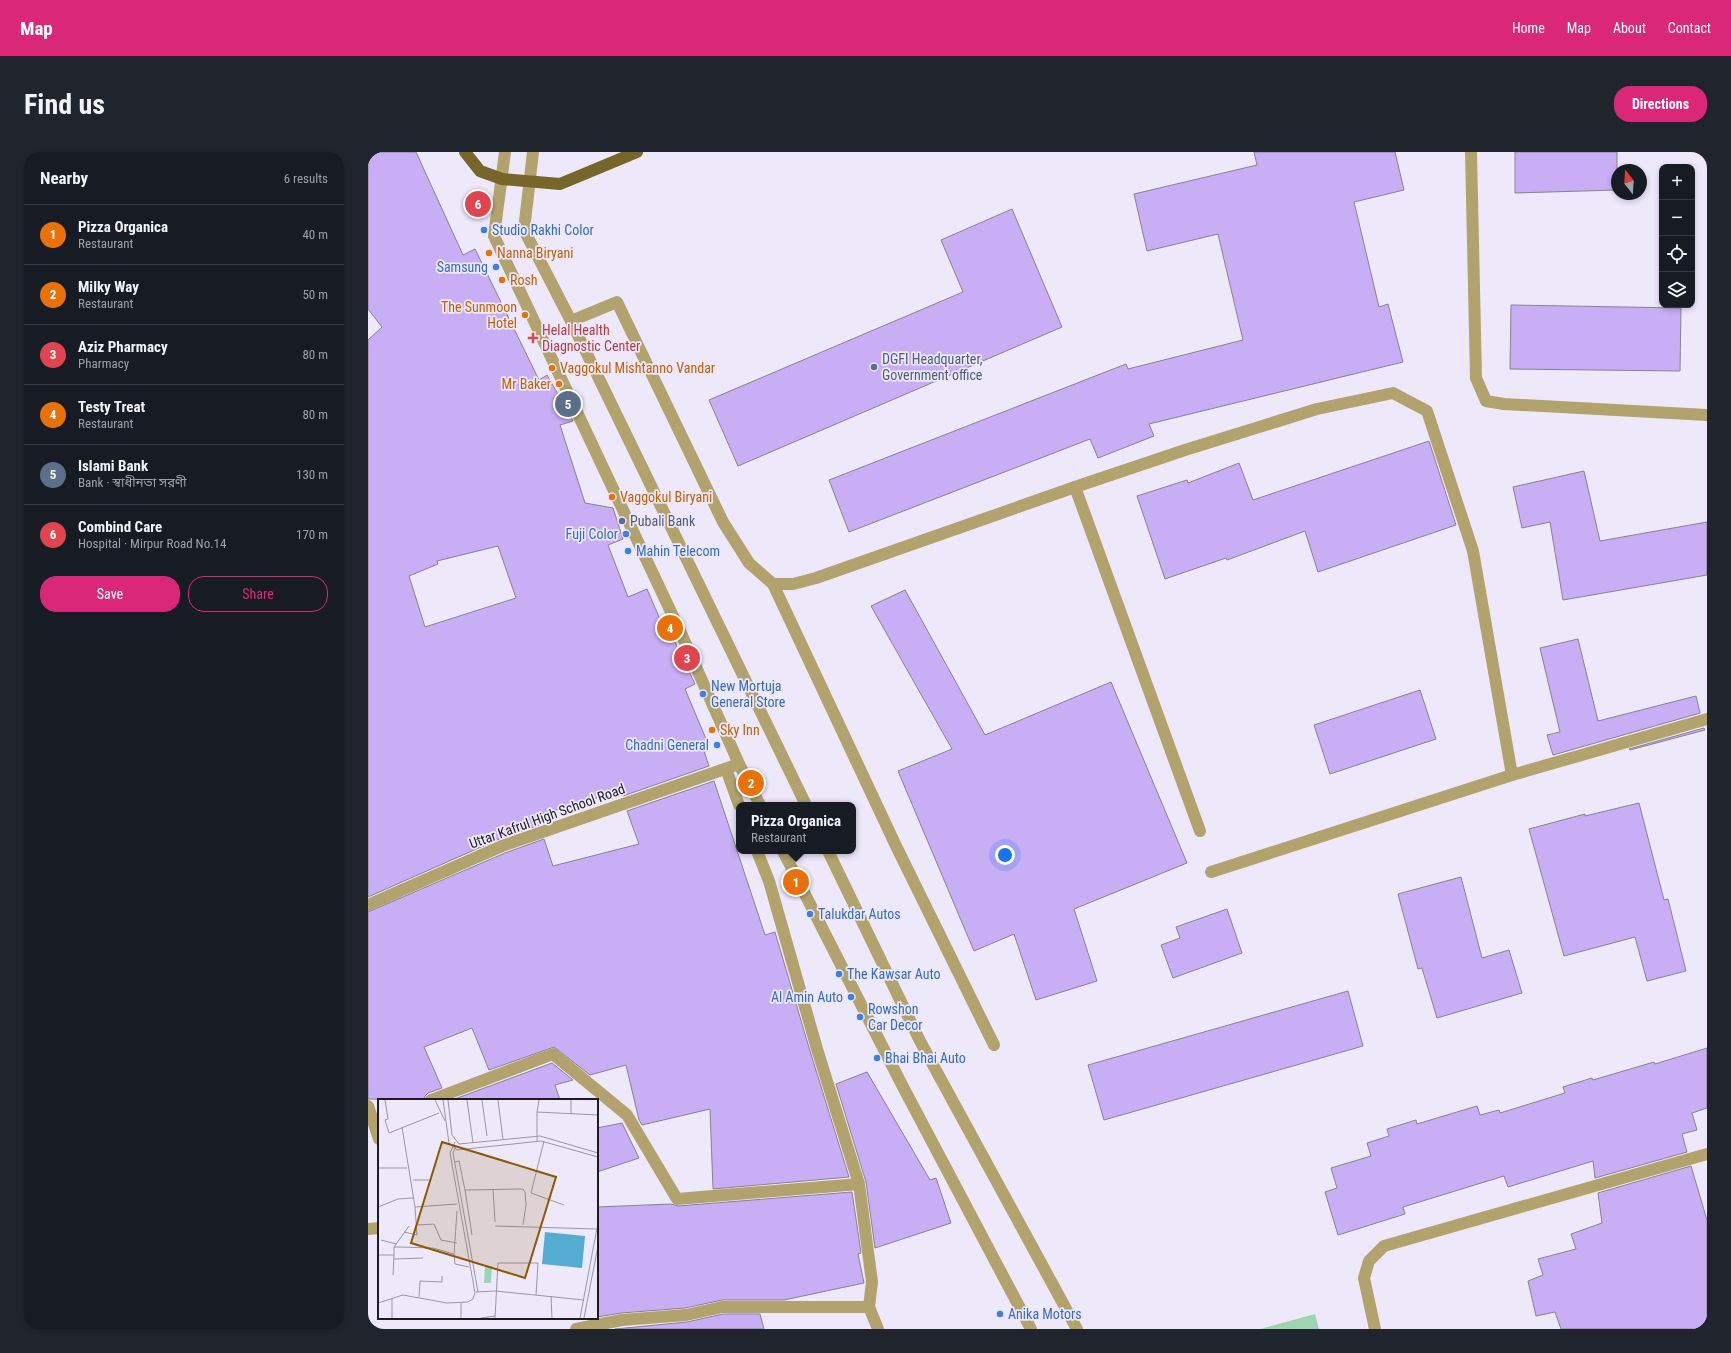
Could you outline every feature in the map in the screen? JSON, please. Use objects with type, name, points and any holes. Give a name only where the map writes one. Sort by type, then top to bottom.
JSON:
[{"type":"main road","points":[[464,152],[480,171],[502,179],[560,184],[637,152]]},
{"type":"street","points":[[505,152],[494,236],[680,631],[739,764],[758,802]]},
{"type":"street","points":[[533,152],[524,230],[571,321],[805,802]]},
{"type":"street","points":[[1471,152],[1476,378],[1486,402],[1707,415]]},
{"type":"street","points":[[571,321],[618,302],[723,522],[749,563],[773,584],[897,848],[994,1045]]},
{"type":"street","points":[[773,584],[793,584],[816,578],[1075,487],[1185,450],[1317,409],[1393,394],[1427,412],[1473,551],[1512,775]]},
{"type":"street","points":[[1075,487],[1200,831]]},
{"type":"street","points":[[1211,872],[1512,775],[1707,719]]},
{"type":"street","name":"Uttar Kafrul High School Road","points":[[368,905],[502,846],[739,764]]},
{"type":"street","points":[[726,769],[739,802]]},
{"type":"street","points":[[758,854],[769,881],[817,1049],[859,1184],[872,1282],[869,1307],[878,1329]]},
{"type":"street","points":[[785,854],[902,1084],[1031,1329]]},
{"type":"street","points":[[829,854],[920,1041],[1077,1329]]},
{"type":"street","points":[[434,1099],[553,1054],[628,1115],[677,1199],[859,1184]]},
{"type":"street","points":[[368,1106],[377,1120]]},
{"type":"street","points":[[1375,1329],[1364,1278],[1369,1261],[1384,1246],[1707,1154]]},
{"type":"street","points":[[368,1230],[378,1228]]},
{"type":"street","points":[[576,1329],[622,1320],[686,1315],[722,1307],[869,1307]]},
{"type":"green space","points":[[1315,1314],[1319,1329],[1260,1329]]},
{"type":"building","points":[[368,152],[416,152],[463,255],[475,249],[539,380],[547,375],[573,421],[560,425],[585,503],[613,508],[623,539],[608,545],[628,597],[647,589],[668,638],[672,636],[695,684],[685,689],[709,746],[703,748],[709,766],[623,796],[620,791],[536,816],[539,825],[499,839],[368,897],[368,340],[382,327],[368,309]],"holes":[[[498,546],[516,598],[425,627],[409,576],[438,564],[437,561]]]},
{"type":"building","points":[[1254,152],[1395,152],[1404,190],[1354,202],[1379,307],[1388,304],[1403,362],[1149,424],[1154,436],[1098,458],[1090,439],[849,532],[829,480],[1126,364],[1128,369],[1243,340],[1218,234],[1147,251],[1134,194],[1257,165]]},
{"type":"building","points":[[1515,152],[1617,152],[1617,164],[1611,164],[1611,190],[1515,193]]},
{"type":"building","points":[[1012,209],[1062,327],[738,466],[709,400],[963,292],[941,240]]},
{"type":"building","points":[[1511,305],[1681,308],[1680,371],[1510,369]]},
{"type":"building","points":[[1429,441],[1456,525],[1318,572],[1305,531],[1227,560],[1226,558],[1165,579],[1137,496],[1187,480],[1188,483],[1239,463],[1253,500]]},
{"type":"building","points":[[1584,471],[1600,541],[1707,522],[1707,575],[1563,600],[1550,522],[1522,528],[1513,487]]},
{"type":"building","points":[[905,590],[985,735],[1111,682],[1187,863],[1074,909],[1097,981],[1036,1000],[1014,934],[974,951],[898,771],[952,749],[871,606]]},
{"type":"building","points":[[1578,639],[1598,721],[1696,696],[1700,713],[1553,755],[1547,735],[1560,732],[1540,648]]},
{"type":"building","points":[[1420,690],[1436,739],[1330,774],[1314,725]]},
{"type":"building","points":[[1704,728],[1705,730],[1630,750],[1629,749]]},
{"type":"building","points":[[714,781],[736,847],[736,854],[738,854],[765,935],[775,932],[849,1177],[713,1189],[710,1109],[642,1125],[639,1120],[626,1065],[590,1075],[554,1047],[489,1070],[472,1028],[424,1047],[442,1088],[428,1093],[424,1099],[368,1099],[368,912],[505,853],[544,839],[553,866],[639,844],[627,811]]},
{"type":"building","points":[[1639,803],[1664,900],[1668,899],[1686,971],[1647,981],[1635,937],[1564,956],[1529,829],[1585,814],[1585,816]]},
{"type":"building","points":[[1461,877],[1482,958],[1509,950],[1522,993],[1437,1018],[1422,968],[1418,969],[1398,894]]},
{"type":"building","points":[[1227,909],[1242,953],[1173,978],[1161,945],[1180,938],[1176,927]]},
{"type":"building","points":[[1348,991],[1363,1046],[1104,1120],[1088,1065]]},
{"type":"building","points":[[1707,1048],[1707,1108],[1692,1113],[1697,1130],[1682,1134],[1687,1152],[1595,1178],[1593,1161],[1508,1187],[1504,1176],[1403,1207],[1405,1214],[1338,1235],[1325,1192],[1337,1188],[1331,1168],[1371,1156],[1367,1143],[1389,1136],[1387,1129],[1416,1120],[1417,1124],[1477,1106],[1480,1115],[1499,1110],[1500,1113],[1565,1093],[1563,1087],[1654,1062],[1655,1064]]},
{"type":"building","points":[[552,1063],[573,1080],[555,1085],[560,1099],[455,1099]]},
{"type":"building","points":[[867,1072],[930,1180],[936,1178],[951,1223],[875,1248],[866,1182],[836,1084]]},
{"type":"building","points":[[622,1123],[639,1158],[598,1172],[598,1128]]},
{"type":"building","points":[[1691,1166],[1707,1220],[1707,1329],[1561,1329],[1555,1312],[1536,1316],[1528,1281],[1543,1275],[1538,1259],[1576,1249],[1571,1234],[1602,1223],[1598,1193]]},
{"type":"building","points":[[852,1192],[861,1253],[858,1254],[864,1283],[784,1300],[722,1300],[685,1308],[621,1313],[598,1317],[598,1207],[671,1204],[678,1206]]},
{"type":"building","points":[[723,1314],[760,1314],[764,1329],[615,1329],[687,1322]]},
{"type":"place","name":"Combind Care","points":[[478,204]]},
{"type":"place","name":"Studio Rakhi Color","points":[[484,230]]},
{"type":"place","name":"Nanna Biryani","points":[[489,253]]},
{"type":"place","name":"Samsung","points":[[496,267]]},
{"type":"place","name":"Rosh","points":[[502,280]]},
{"type":"place","name":"The Sunmoon Hotel","points":[[525,315]]},
{"type":"place","name":"Helal Health Diagnostic Center","points":[[533,338]]},
{"type":"place","name":"DGFI Headquarter, Government office","points":[[874,367]]},
{"type":"place","name":"Vaggokul Mishtanno Vandar","points":[[552,368]]},
{"type":"place","name":"Mr Baker","points":[[559,384]]},
{"type":"place","name":"Islami Bank","points":[[568,404]]},
{"type":"place","name":"Vaggokul Biryani","points":[[612,497]]},
{"type":"place","name":"Pubali Bank","points":[[622,521]]},
{"type":"place","name":"Fuji Color","points":[[626,534]]},
{"type":"place","name":"Mahin Telecom","points":[[628,551]]},
{"type":"place","name":"Testy Treat","points":[[670,628]]},
{"type":"place","name":"Aziz Pharmacy","points":[[687,658]]},
{"type":"place","name":"New Mortuja General Store","points":[[703,694]]},
{"type":"place","name":"Sky Inn","points":[[712,730]]},
{"type":"place","name":"Chadni General","points":[[717,745]]},
{"type":"place","name":"Milky Way","points":[[751,783]]},
{"type":"place","name":"Pizza Organica","points":[[796,882]]},
{"type":"place","name":"Talukdar Autos","points":[[810,914]]},
{"type":"place","name":"The Kawsar Auto","points":[[839,974]]},
{"type":"place","name":"Al Amin Auto","points":[[851,997]]},
{"type":"place","name":"Rowshon Car Decor","points":[[860,1017]]},
{"type":"place","name":"Bhai Bhai Auto","points":[[877,1058]]},
{"type":"place","name":"Anika Motors","points":[[1000,1314]]}]
